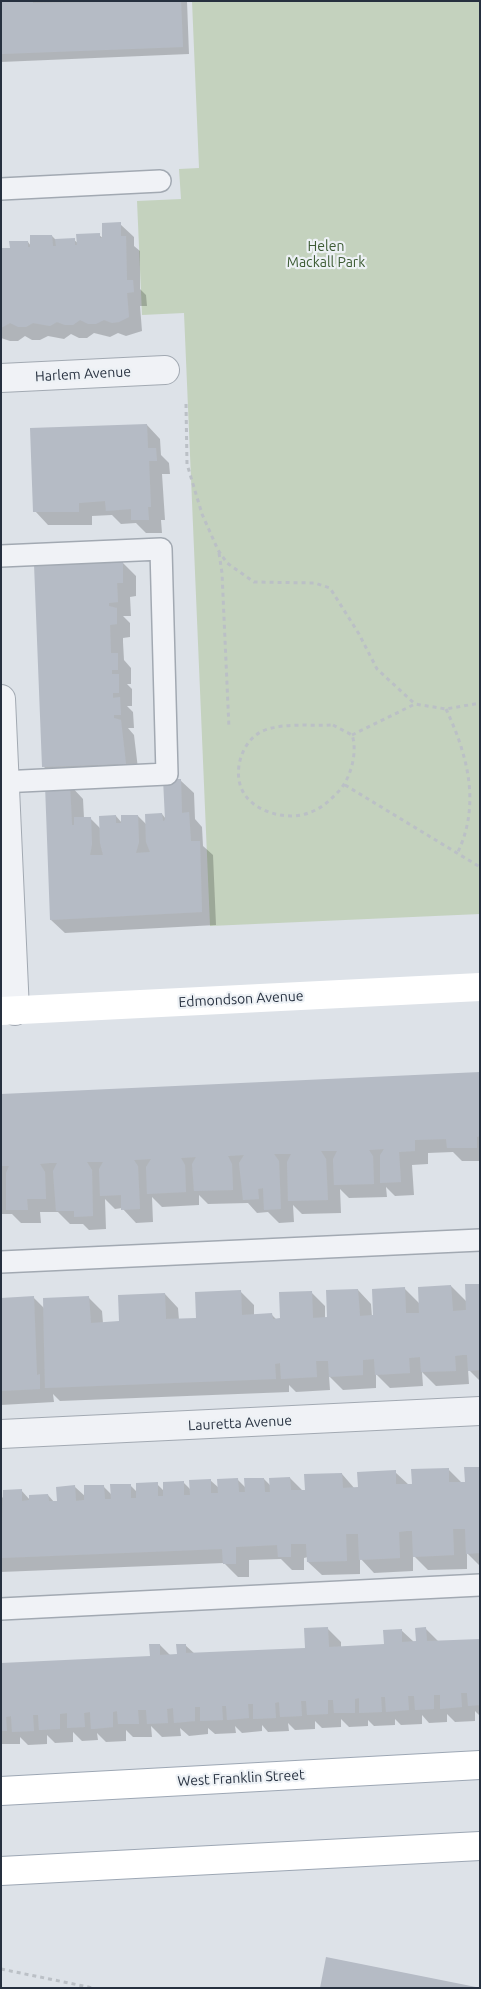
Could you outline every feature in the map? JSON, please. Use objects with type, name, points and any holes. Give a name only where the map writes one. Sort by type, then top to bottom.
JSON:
[{"type":"main road","name":"Edmondson Avenue","points":[[8,1011],[480,987]]},
{"type":"main road","name":"West Franklin Street","points":[[1,1791],[480,1765]]},
{"type":"main road","points":[[1,1871],[480,1846]]},
{"type":"street","name":"Harlem Avenue","points":[[1,378],[165,370]]},
{"type":"street","points":[[1,699],[8,1011]]},
{"type":"street","name":"Lauretta Avenue","points":[[1,1434],[480,1411]]},
{"type":"lane","points":[[1,189],[160,181]]},
{"type":"lane","points":[[1,556],[161,549],[167,774],[3,782]]},
{"type":"lane","points":[[1,1262],[480,1240]]},
{"type":"lane","points":[[1,1609],[480,1585]]},
{"type":"path","points":[[186,404],[187,464],[202,514],[218,550],[227,563],[254,582],[315,584],[330,588],[359,634],[377,669],[415,704],[446,709],[480,703]]},
{"type":"path","points":[[218,550],[222,572],[229,728]]},
{"type":"path","points":[[352,735],[415,704]]},
{"type":"path","points":[[446,709],[467,754],[473,774],[474,802],[472,820],[467,837],[457,854]]},
{"type":"path","points":[[333,725],[352,735],[355,750],[345,785],[327,803],[311,813],[292,816],[274,814],[255,805],[245,795],[239,780],[239,766],[243,751],[251,739],[268,729],[333,725]]},
{"type":"path","points":[[345,785],[480,868]]},
{"type":"path","points":[[1,1969],[93,1988]]},
{"type":"green space","name":"Helen Mackall Park","points":[[192,1],[480,1],[480,914],[210,926],[184,313],[142,315],[137,201],[181,199],[179,169],[199,168]]},
{"type":"building","points":[[1,1],[33,1],[33,3],[181,1],[183,47],[1,54]]},
{"type":"building","points":[[121,222],[121,236],[126,236],[127,280],[133,280],[134,292],[127,293],[129,317],[112,323],[104,320],[96,324],[88,324],[80,320],[73,325],[57,322],[50,326],[33,323],[26,327],[18,327],[10,323],[1,328],[1,248],[10,248],[9,241],[28,241],[28,247],[30,247],[30,235],[52,235],[53,246],[56,246],[55,239],[75,238],[75,245],[77,245],[76,234],[100,233],[100,238],[102,238],[102,223]]},
{"type":"building","points":[[147,424],[148,448],[156,448],[157,461],[149,461],[151,507],[148,507],[149,520],[131,520],[131,509],[106,511],[105,501],[79,503],[79,512],[33,512],[30,428]]},
{"type":"building","points":[[123,561],[123,583],[117,583],[118,602],[109,603],[109,606],[117,608],[117,624],[110,625],[111,653],[118,653],[118,670],[112,670],[112,674],[119,674],[119,693],[113,693],[113,698],[120,697],[121,715],[114,715],[114,718],[121,720],[126,764],[42,767],[34,564]]},
{"type":"building","points":[[163,779],[181,779],[182,813],[189,812],[191,841],[200,841],[202,912],[50,920],[45,785],[70,784],[72,825],[74,825],[74,817],[91,817],[92,844],[90,855],[103,855],[100,843],[99,816],[116,815],[116,823],[121,823],[121,815],[138,815],[139,842],[136,853],[150,852],[146,842],[145,814],[162,813],[163,821],[165,820]]},
{"type":"building","points":[[480,1072],[480,1136],[477,1137],[477,1148],[447,1148],[446,1139],[415,1140],[415,1151],[399,1152],[401,1182],[380,1183],[380,1155],[384,1149],[369,1150],[373,1156],[374,1184],[334,1185],[333,1159],[337,1151],[321,1151],[326,1159],[328,1200],[288,1201],[287,1162],[291,1154],[274,1154],[279,1161],[281,1209],[264,1210],[263,1188],[258,1189],[259,1199],[243,1200],[239,1163],[244,1155],[228,1156],[232,1164],[233,1190],[194,1191],[192,1164],[196,1157],[181,1158],[185,1165],[186,1192],[147,1194],[146,1167],[151,1159],[134,1160],[138,1166],[140,1209],[121,1210],[121,1195],[100,1196],[99,1169],[103,1162],[87,1162],[92,1170],[93,1216],[74,1217],[74,1211],[56,1211],[53,1171],[57,1163],[49,1163],[40,1164],[45,1172],[46,1199],[27,1199],[28,1210],[6,1210],[6,1173],[9,1166],[1,1166],[1,1094]]},
{"type":"building","points":[[465,1284],[480,1284],[480,1370],[468,1371],[467,1355],[462,1355],[455,1356],[456,1371],[421,1372],[420,1357],[409,1358],[410,1373],[375,1375],[374,1359],[363,1360],[363,1375],[329,1377],[328,1361],[316,1361],[317,1377],[281,1379],[280,1363],[275,1364],[276,1379],[45,1388],[43,1298],[89,1296],[91,1323],[119,1321],[118,1295],[165,1293],[166,1319],[196,1318],[195,1292],[241,1290],[242,1315],[272,1313],[273,1319],[280,1318],[279,1292],[312,1291],[313,1318],[327,1317],[326,1290],[358,1289],[360,1316],[373,1315],[372,1289],[405,1287],[406,1313],[419,1313],[418,1287],[451,1285],[453,1311],[466,1310]]},
{"type":"building","points":[[34,1296],[37,1375],[40,1374],[40,1389],[1,1391],[1,1298]]},
{"type":"building","points":[[464,1467],[480,1467],[480,1553],[466,1554],[465,1529],[453,1529],[454,1555],[413,1557],[412,1531],[406,1531],[399,1532],[400,1558],[359,1560],[358,1534],[346,1534],[347,1561],[307,1562],[306,1544],[291,1544],[291,1557],[278,1557],[277,1545],[236,1547],[236,1564],[223,1564],[222,1549],[1,1558],[3,1490],[22,1489],[22,1501],[29,1500],[29,1495],[48,1494],[49,1501],[57,1501],[56,1487],[75,1485],[76,1501],[84,1500],[84,1485],[104,1485],[105,1499],[111,1499],[110,1484],[131,1484],[131,1498],[136,1498],[136,1483],[158,1482],[158,1496],[163,1496],[163,1482],[184,1481],[184,1495],[190,1495],[189,1480],[211,1479],[211,1493],[218,1493],[217,1479],[238,1478],[239,1492],[245,1492],[244,1478],[264,1478],[265,1492],[270,1492],[269,1478],[290,1477],[291,1490],[305,1490],[304,1474],[342,1473],[343,1488],[358,1487],[357,1472],[396,1470],[396,1484],[412,1484],[411,1469],[449,1468],[449,1482],[465,1482]]},
{"type":"building","points":[[328,1627],[329,1647],[384,1644],[383,1630],[402,1629],[402,1642],[416,1641],[415,1628],[426,1627],[427,1641],[480,1639],[480,1705],[468,1706],[467,1693],[461,1693],[462,1707],[440,1709],[440,1695],[434,1695],[434,1709],[415,1710],[414,1696],[408,1696],[409,1710],[386,1712],[385,1697],[381,1697],[382,1712],[359,1713],[359,1698],[355,1699],[355,1713],[334,1713],[333,1700],[328,1700],[328,1714],[307,1715],[306,1701],[301,1701],[302,1716],[280,1717],[279,1702],[275,1703],[276,1718],[253,1719],[253,1704],[248,1704],[249,1718],[227,1720],[226,1706],[222,1706],[223,1720],[200,1721],[200,1707],[195,1707],[195,1721],[174,1723],[173,1708],[167,1709],[168,1723],[147,1724],[146,1710],[138,1710],[139,1724],[118,1724],[117,1711],[113,1712],[113,1727],[94,1729],[91,1729],[90,1712],[84,1713],[85,1727],[67,1728],[67,1713],[60,1714],[60,1729],[39,1730],[38,1715],[33,1715],[34,1731],[12,1732],[11,1716],[6,1717],[7,1731],[1,1731],[1,1663],[150,1656],[149,1644],[160,1644],[160,1655],[177,1654],[176,1644],[186,1644],[186,1653],[305,1648],[304,1628]]},
{"type":"building","points":[[326,1957],[476,1987],[476,1988],[320,1988]]}]
